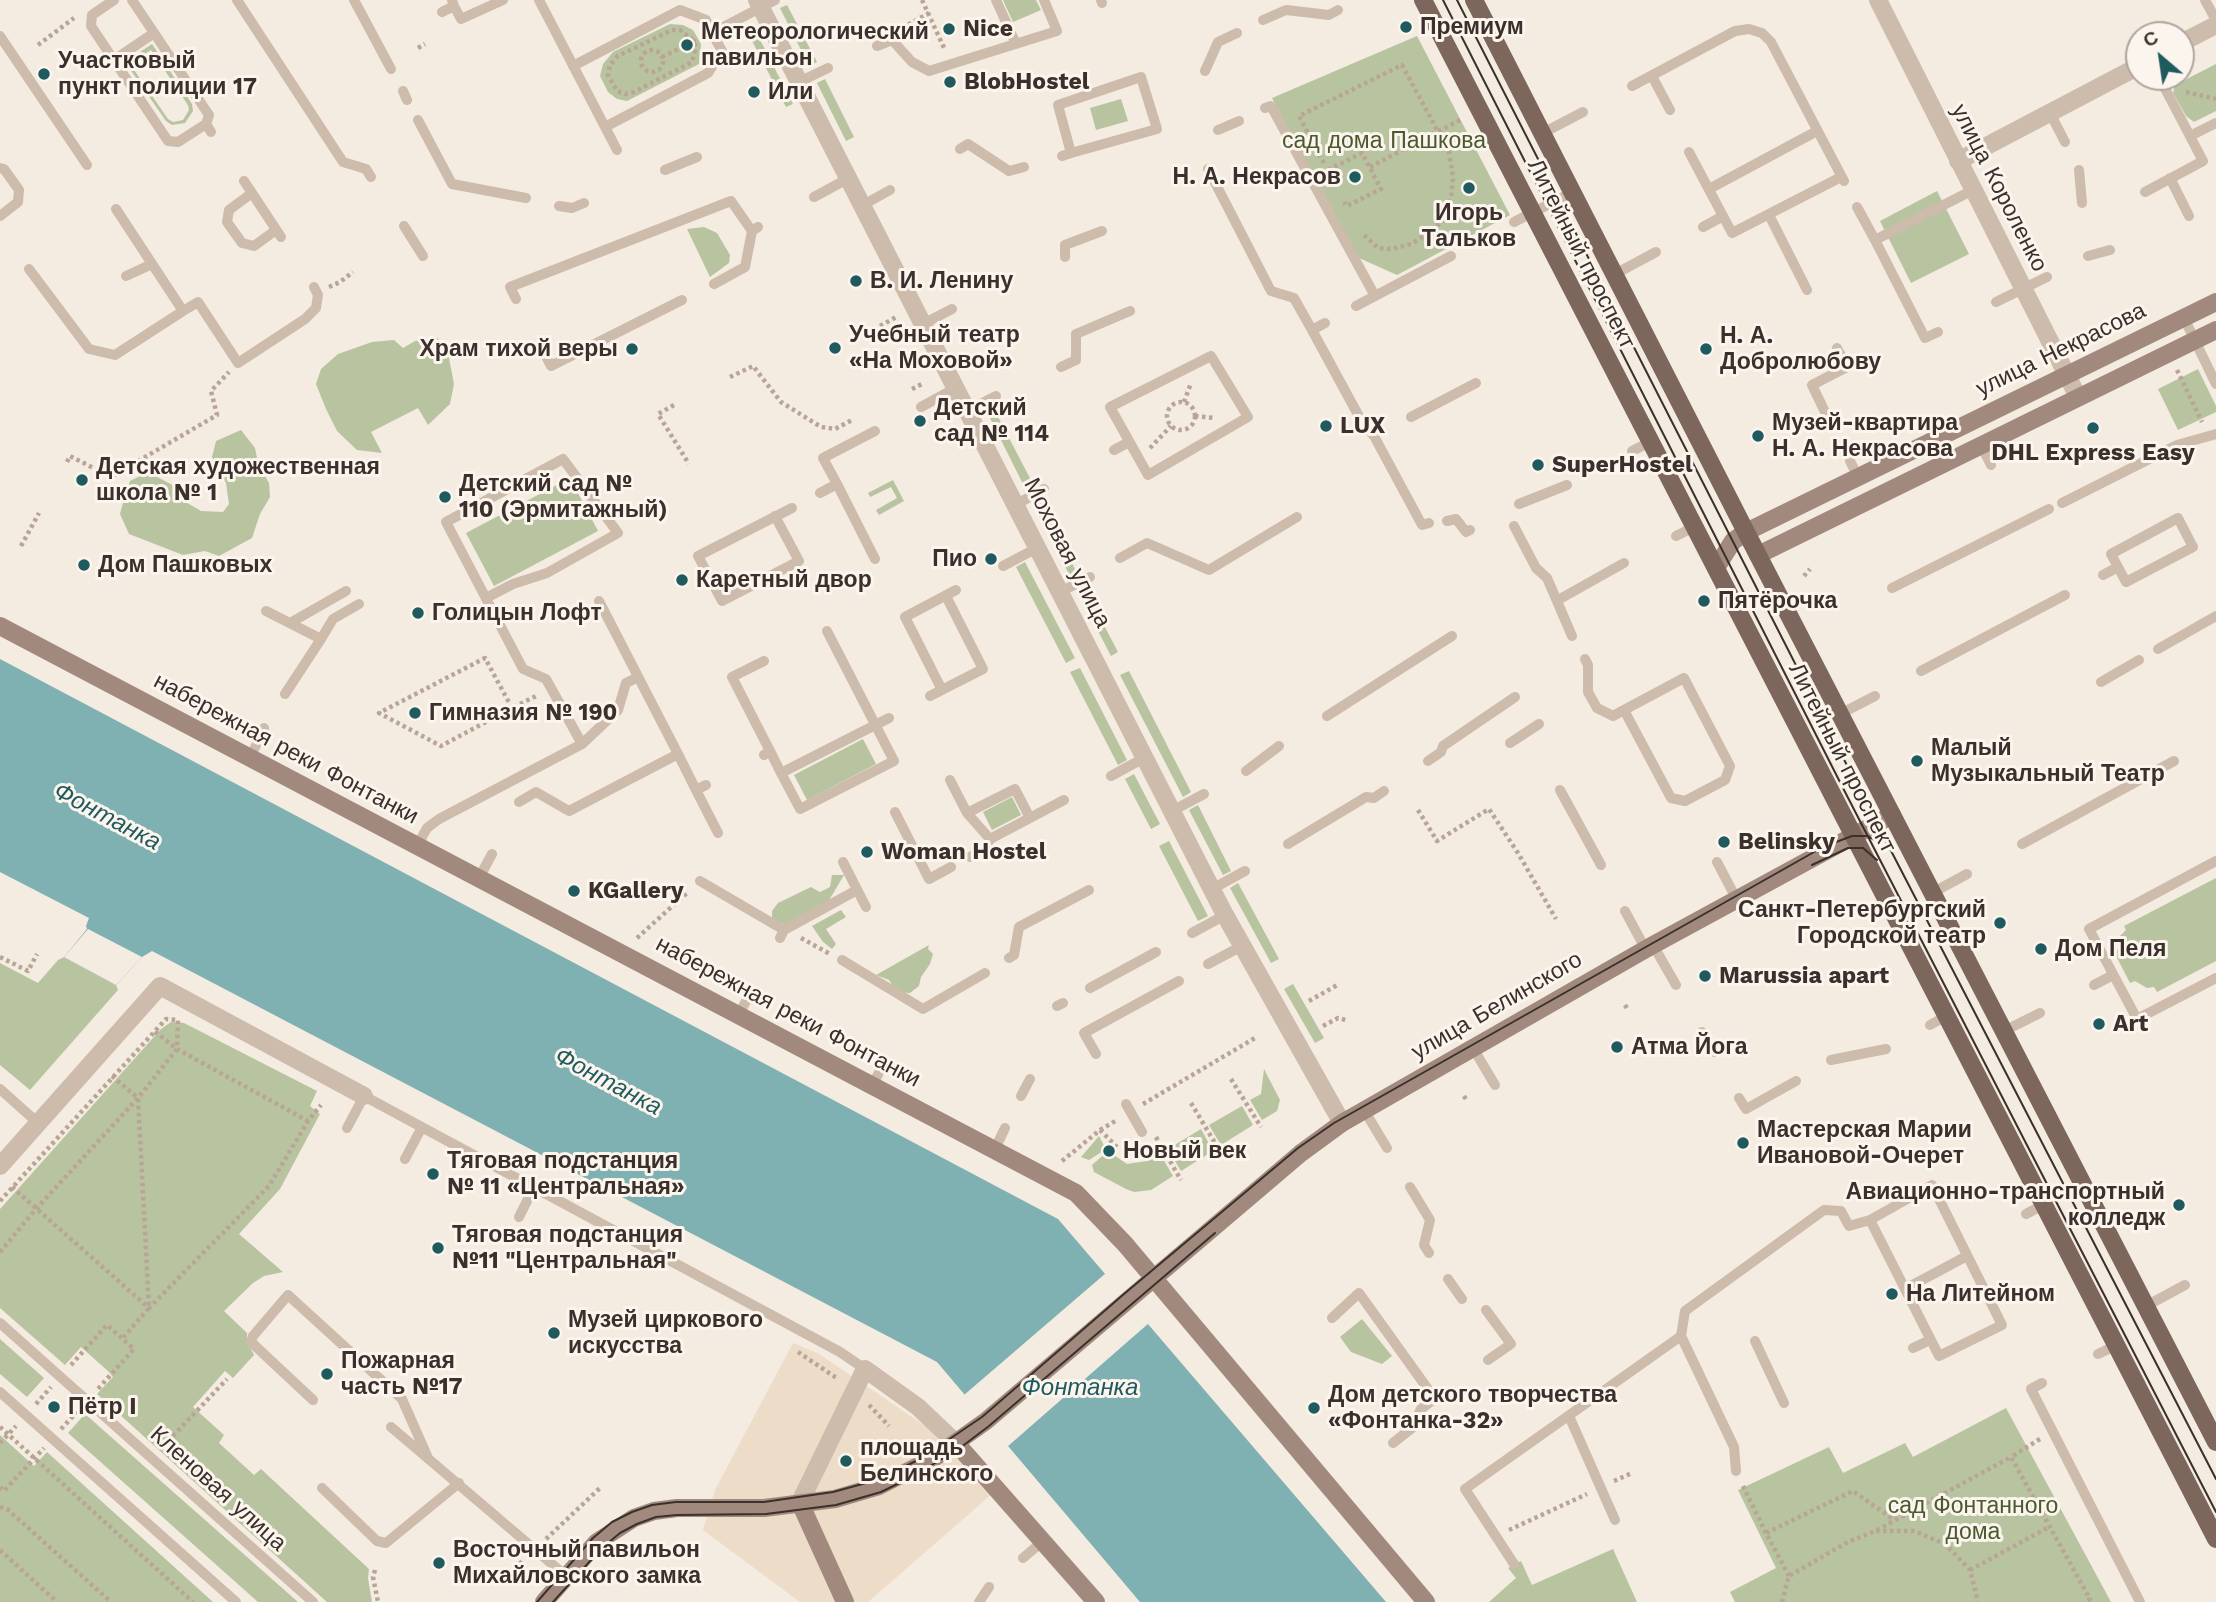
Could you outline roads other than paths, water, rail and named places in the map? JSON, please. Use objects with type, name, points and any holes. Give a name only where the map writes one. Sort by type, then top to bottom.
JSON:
[{"type":"main road","name":"Литейный проспект","points":[[1423,0],[2216,1539]]},
{"type":"main road","name":"Литейный проспект","points":[[1474,0],[2215,1439]]},
{"type":"main road","name":"улица Некрасова","points":[[1716,568],[1723,552],[1733,541],[1854,469],[2067,374],[2216,302]]},
{"type":"main road","points":[[1758,555],[2216,330]]},
{"type":"main road","name":"набережная реки Фонтанки","points":[[0,626],[1076,1193],[1153,1278],[1426,1602]]},
{"type":"main road","name":"улица Белинского","points":[[956,1443],[986,1421],[1301,1153],[1342,1123],[1650,948],[1892,815]]},
{"type":"main road","points":[[549,1600],[566,1576],[597,1542],[634,1518],[654,1511],[698,1507],[764,1508],[835,1499],[879,1486],[903,1475],[956,1443],[1096,1602]]},
{"type":"main road","points":[[801,1504],[845,1602]]},
{"type":"street","name":"улица Короленко","points":[[1878,0],[2078,397]]},
{"type":"street","name":"Моховая улица","points":[[764,3],[799,82],[1171,811],[1242,947],[1342,1123]]},
{"type":"street","points":[[2195,35],[2216,23]]},
{"type":"street","points":[[1958,161],[2125,73]]},
{"type":"street","points":[[0,1166],[160,986],[364,1096]]},
{"type":"street","points":[[801,1504],[865,1369],[918,1407],[956,1443]]},
{"type":"lane","points":[[114,0],[92,15],[91,26],[168,141],[178,142],[209,128],[209,115],[132,0]]},
{"type":"lane","points":[[237,0],[343,162],[366,169],[372,177]]},
{"type":"lane","points":[[354,0],[391,69]]},
{"type":"lane","points":[[442,12],[453,3],[461,19],[503,0]]},
{"type":"lane","points":[[539,0],[617,150]]},
{"type":"lane","points":[[996,0],[1016,44]]},
{"type":"lane","points":[[877,46],[892,40],[912,62],[929,71],[1057,31],[1044,0]]},
{"type":"lane","points":[[2205,0],[2216,23]]},
{"type":"lane","points":[[712,33],[764,3]]},
{"type":"lane","points":[[573,66],[680,10],[705,20],[722,51],[708,73],[605,127]]},
{"type":"lane","points":[[1263,20],[1286,10],[1329,15],[1338,10]]},
{"type":"lane","points":[[1632,86],[1735,31],[1749,29],[1762,33],[1771,42],[1843,179],[1732,233],[1689,152]]},
{"type":"lane","points":[[114,60],[154,33]]},
{"type":"lane","points":[[1205,71],[1218,42],[1237,33]]},
{"type":"lane","points":[[0,36],[87,165]]},
{"type":"lane","points":[[378,45],[391,38]]},
{"type":"lane","points":[[799,82],[828,68]]},
{"type":"lane","points":[[1652,76],[1670,110]]},
{"type":"lane","points":[[1141,77],[1157,129],[1067,155],[1058,106],[1141,77]]},
{"type":"lane","points":[[2167,91],[2203,161]]},
{"type":"lane","points":[[1265,108],[1271,106],[1375,296]]},
{"type":"lane","points":[[1543,133],[1583,112]]},
{"type":"lane","points":[[2050,113],[2065,142]]},
{"type":"lane","points":[[418,120],[452,184],[526,198]]},
{"type":"lane","points":[[1218,130],[1239,121]]},
{"type":"lane","points":[[2190,136],[2216,123]]},
{"type":"lane","points":[[1709,189],[1817,131]]},
{"type":"lane","points":[[960,149],[968,144],[1009,171],[1024,167]]},
{"type":"lane","points":[[2144,192],[2216,156]]},
{"type":"lane","points":[[665,170],[698,157]]},
{"type":"lane","points":[[0,168],[4,169],[19,190],[18,202],[0,216]]},
{"type":"lane","points":[[1208,169],[1271,292],[1294,298],[1362,422],[1378,434],[1422,525],[1429,523]]},
{"type":"lane","points":[[2079,170],[2082,202]]},
{"type":"lane","points":[[814,197],[849,178]]},
{"type":"lane","points":[[2170,178],[2189,216]]},
{"type":"lane","points":[[244,181],[252,193],[279,234],[254,246],[242,243],[227,222],[229,209],[252,193]]},
{"type":"lane","points":[[863,205],[890,190]]},
{"type":"lane","points":[[1875,240],[1973,190]]},
{"type":"lane","points":[[1514,222],[1573,192]]},
{"type":"lane","points":[[516,299],[510,287],[731,201],[755,229],[745,267],[714,284]]},
{"type":"lane","points":[[559,206],[572,208],[584,203]]},
{"type":"lane","points":[[1857,207],[1925,338],[1938,332]]},
{"type":"lane","points":[[116,209],[183,311]]},
{"type":"lane","points":[[1769,215],[1807,290]]},
{"type":"lane","points":[[1703,227],[1724,216]]},
{"type":"lane","points":[[404,226],[423,256]]},
{"type":"lane","points":[[1065,257],[1065,245],[1102,231]]},
{"type":"lane","points":[[2088,256],[2110,250]]},
{"type":"lane","points":[[1615,274],[1656,252]]},
{"type":"lane","points":[[1356,306],[1451,256]]},
{"type":"lane","points":[[126,276],[152,264]]},
{"type":"lane","points":[[29,269],[89,349],[115,355],[198,302],[238,363],[316,308],[316,291]]},
{"type":"lane","points":[[1996,302],[2047,277]]},
{"type":"lane","points":[[542,349],[551,366],[682,300]]},
{"type":"lane","points":[[923,324],[952,309]]},
{"type":"lane","points":[[1061,367],[1076,360],[1076,334],[1130,311]]},
{"type":"lane","points":[[2184,318],[2216,384]]},
{"type":"lane","points":[[1312,330],[1325,323]]},
{"type":"lane","points":[[1825,412],[1812,385],[1847,367],[1837,348]]},
{"type":"lane","points":[[1212,356],[1248,417],[1148,475],[1129,442],[1110,407],[1212,356]]},
{"type":"lane","points":[[1411,417],[1476,383]]},
{"type":"lane","points":[[921,407],[956,388]]},
{"type":"lane","points":[[967,411],[996,396]]},
{"type":"lane","points":[[875,431],[823,458],[875,559]]},
{"type":"lane","points":[[2062,503],[2176,445],[2212,435]]},
{"type":"lane","points":[[1114,450],[1129,442]]},
{"type":"lane","points":[[1632,451],[1650,442]]},
{"type":"lane","points":[[1981,444],[1991,465]]},
{"type":"lane","points":[[486,598],[513,584],[547,573],[618,533],[563,459],[446,522],[523,669],[546,679],[582,744]]},
{"type":"lane","points":[[820,493],[837,484]]},
{"type":"lane","points":[[1520,504],[1567,485]]},
{"type":"lane","points":[[1015,505],[1044,489]]},
{"type":"lane","points":[[775,516],[799,561],[722,601],[698,556],[775,516],[792,508]]},
{"type":"lane","points":[[1892,588],[2049,509]]},
{"type":"lane","points":[[2014,511],[2020,524]]},
{"type":"lane","points":[[1120,558],[1147,543],[1209,570],[1297,517]]},
{"type":"lane","points":[[2178,518],[2193,547],[2126,582],[2118,567],[2111,554],[2178,518]]},
{"type":"lane","points":[[1447,521],[1456,519],[1466,532],[1471,530]]},
{"type":"lane","points":[[1514,526],[1536,568],[1546,578],[1558,600],[1572,636]]},
{"type":"lane","points":[[1676,536],[1694,527]]},
{"type":"lane","points":[[1003,566],[1037,548]]},
{"type":"lane","points":[[1558,600],[1624,562]]},
{"type":"lane","points":[[2104,575],[2118,567]]},
{"type":"lane","points":[[1060,593],[1090,577]]},
{"type":"lane","points":[[290,623],[346,590]]},
{"type":"lane","points":[[942,690],[905,617],[956,590]]},
{"type":"lane","points":[[1921,671],[2064,595]]},
{"type":"lane","points":[[930,696],[983,669],[946,596]]},
{"type":"lane","points":[[599,601],[678,754],[701,787],[718,833]]},
{"type":"lane","points":[[324,603],[333,619]]},
{"type":"lane","points":[[285,694],[333,619],[359,604]]},
{"type":"lane","points":[[266,611],[321,639]]},
{"type":"lane","points":[[2158,649],[2216,616]]},
{"type":"lane","points":[[764,660],[732,677],[767,753],[800,809],[894,761],[827,631]]},
{"type":"lane","points":[[1327,716],[1452,636]]},
{"type":"lane","points":[[1585,659],[1588,665],[1584,695],[1597,708],[1613,716],[1624,710],[1685,678],[1730,766],[1725,780],[1685,801],[1671,798],[1624,710]]},
{"type":"lane","points":[[2101,682],[2139,660]]},
{"type":"lane","points":[[417,846],[427,828],[439,818],[582,744],[618,710],[626,683],[638,677]]},
{"type":"lane","points":[[1428,761],[1441,752],[1443,746],[1515,696]]},
{"type":"lane","points":[[1840,714],[1875,696]]},
{"type":"lane","points":[[781,773],[889,718]]},
{"type":"lane","points":[[1510,743],[1539,724]]},
{"type":"lane","points":[[250,758],[264,728]]},
{"type":"lane","points":[[1246,771],[1279,746]]},
{"type":"lane","points":[[519,802],[536,792],[569,811],[678,754]]},
{"type":"lane","points":[[1111,776],[1144,758]]},
{"type":"lane","points":[[2022,844],[2174,761]]},
{"type":"lane","points":[[950,780],[967,813],[990,839]]},
{"type":"lane","points":[[967,813],[1015,789],[1030,818]]},
{"type":"lane","points":[[1560,790],[1601,865]]},
{"type":"lane","points":[[1289,844],[1366,797],[1374,798],[1384,791]]},
{"type":"lane","points":[[1171,811],[1204,794]]},
{"type":"lane","points":[[970,858],[986,849],[990,839],[1064,800]]},
{"type":"lane","points":[[1685,801],[1691,812]]},
{"type":"lane","points":[[895,812],[909,851],[929,878],[951,867]]},
{"type":"lane","points":[[479,878],[492,854]]},
{"type":"lane","points":[[2216,861],[2089,929],[2137,1018],[2216,978]]},
{"type":"lane","points":[[843,862],[866,907]]},
{"type":"lane","points":[[1717,862],[1737,900]]},
{"type":"lane","points":[[1212,889],[1245,871]]},
{"type":"lane","points":[[1932,893],[1967,874]]},
{"type":"lane","points":[[700,881],[782,934],[855,883]]},
{"type":"lane","points":[[1009,958],[1014,955],[1019,928],[1088,890]]},
{"type":"lane","points":[[1625,911],[1676,985]]},
{"type":"lane","points":[[1192,933],[1225,915]]},
{"type":"lane","points":[[1208,964],[1242,947]]},
{"type":"lane","points":[[1090,988],[1156,952]]},
{"type":"lane","points":[[842,960],[915,1008],[923,1009],[985,972]]},
{"type":"lane","points":[[2094,985],[2113,975]]},
{"type":"lane","points":[[1096,1054],[1084,1033],[1179,981]]},
{"type":"lane","points":[[739,1014],[751,992]]},
{"type":"lane","points":[[2004,1031],[2040,1013]]},
{"type":"lane","points":[[1930,1025],[1948,1015]]},
{"type":"lane","points":[[1702,1032],[1714,1052]]},
{"type":"lane","points":[[1474,1048],[1494,1085]]},
{"type":"lane","points":[[1831,1060],[1886,1049]]},
{"type":"lane","points":[[873,1084],[883,1065]]},
{"type":"lane","points":[[1021,1096],[1030,1079]]},
{"type":"lane","points":[[1740,1098],[1746,1109],[1796,1081]]},
{"type":"lane","points":[[0,1090],[38,1123]]},
{"type":"lane","points":[[347,1128],[364,1096],[840,1352],[865,1369]]},
{"type":"lane","points":[[1128,1108],[1146,1129]]},
{"type":"lane","points":[[1364,1110],[1387,1148]]},
{"type":"lane","points":[[405,1159],[422,1127]]},
{"type":"lane","points":[[995,1149],[1005,1128]]},
{"type":"lane","points":[[1736,1471],[1734,1447],[1715,1393],[1681,1336],[1685,1311],[1824,1210],[1841,1211],[1849,1226],[1870,1220],[1932,1185],[1966,1248],[2001,1325],[1939,1356],[1870,1220]]},
{"type":"lane","points":[[519,1217],[534,1187]]},
{"type":"lane","points":[[1410,1187],[1430,1220],[1424,1245],[1429,1252]]},
{"type":"lane","points":[[2026,1214],[2045,1204]]},
{"type":"lane","points":[[1905,1289],[1966,1248]]},
{"type":"lane","points":[[1448,1279],[1462,1299]]},
{"type":"lane","points":[[2146,1306],[2185,1286]]},
{"type":"lane","points":[[1332,1318],[1359,1293],[1439,1396],[1421,1409],[1412,1428],[1393,1443]]},
{"type":"lane","points":[[313,1401],[251,1342],[253,1336],[288,1295],[402,1399],[428,1458]]},
{"type":"lane","points":[[1486,1310],[1511,1344],[1488,1360]]},
{"type":"lane","name":"Кленовая улица","points":[[0,1323],[313,1602]]},
{"type":"lane","points":[[1514,1564],[1465,1489],[1681,1336]]},
{"type":"lane","points":[[1913,1348],[1930,1340]]},
{"type":"lane","points":[[1755,1341],[1784,1403]]},
{"type":"lane","points":[[2098,1354],[2117,1345]]},
{"type":"lane","points":[[1756,1373],[1767,1367]]},
{"type":"lane","points":[[2042,1383],[2031,1389],[2140,1602]]},
{"type":"lane","points":[[0,1392],[236,1602]]},
{"type":"lane","points":[[1569,1416],[1615,1520]]},
{"type":"lane","points":[[391,1427],[566,1576]]},
{"type":"lane","points":[[322,1488],[377,1541],[386,1543],[459,1483]]},
{"type":"lane","points":[[1023,1558],[1043,1541]]},
{"type":"lane","points":[[979,1602],[989,1587]]},
{"type":"water","name":"Фонтанка","points":[[0,659],[1058,1219],[1386,1602],[1140,1602],[937,1362],[152,951],[142,957],[116,985],[64,957],[87,929],[89,918],[0,872]]},
{"type":"tram line","points":[[1443,0],[1844,790],[2216,1512]]},
{"type":"tram line","points":[[1457,0],[1857,785],[2216,1479]]},
{"type":"tram line","points":[[537,1602],[593,1538],[612,1522],[632,1512],[652,1505],[676,1502],[764,1502],[833,1492],[877,1480],[920,1459],[982,1417],[1298,1148],[1334,1123],[1823,847],[1852,836],[1868,836],[1874,840]]},
{"type":"tram line","points":[[1812,865],[1848,848],[1863,848],[1877,860]]},
{"type":"tram line","points":[[553,1602],[602,1548],[620,1533],[656,1517],[766,1514],[836,1505],[881,1492],[912,1477],[960,1448],[989,1426],[1215,1233]]},
{"type":"place","name":"Премиум","points":[[1406,27]]},
{"type":"place","name":"Nice","points":[[949,29]]},
{"type":"place","name":"Метеорологический павильон","points":[[687,45]]},
{"type":"place","name":"Участковый пункт полиции 17","points":[[44,74]]},
{"type":"place","name":"BlobHostel","points":[[950,82]]},
{"type":"place","name":"Или","points":[[754,92]]},
{"type":"place","name":"Н. А. Некрасов","points":[[1355,177]]},
{"type":"place","name":"Игорь Тальков","points":[[1469,188]]},
{"type":"place","name":"В. И. Ленину","points":[[856,281]]},
{"type":"place","name":"Учебный театр «На Моховой»","points":[[835,348]]},
{"type":"place","name":"Храм тихой веры","points":[[632,349]]},
{"type":"place","name":"Н. А. Добролюбову","points":[[1706,349]]},
{"type":"place","name":"Детский сад № 114","points":[[920,421]]},
{"type":"place","name":"LUX","points":[[1326,426]]},
{"type":"place","name":"DHL Express Easy","points":[[2093,428]]},
{"type":"place","name":"Музей-квартира Н. А. Некрасова","points":[[1758,436]]},
{"type":"place","name":"SuperHostel","points":[[1538,465]]},
{"type":"place","name":"Детская художественная школа № 1","points":[[82,480]]},
{"type":"place","name":"Детский сад № 110 (Эрмитажный)","points":[[445,497]]},
{"type":"place","name":"Пио","points":[[991,559]]},
{"type":"place","name":"Дом Пашковых","points":[[84,565]]},
{"type":"place","name":"Каретный двор","points":[[682,580]]},
{"type":"place","name":"Пятёрочка","points":[[1704,601]]},
{"type":"place","name":"Голицын Лофт","points":[[418,613]]},
{"type":"place","name":"Гимназия № 190","points":[[415,713]]},
{"type":"place","name":"Малый Музыкальный Театр","points":[[1917,761]]},
{"type":"place","name":"Belinsky","points":[[1724,842]]},
{"type":"place","name":"Woman Hostel","points":[[867,852]]},
{"type":"place","name":"KGallery","points":[[574,891]]},
{"type":"place","name":"Санкт-Петербургский Городской театр","points":[[2000,923]]},
{"type":"place","name":"Дом Пеля","points":[[2041,949]]},
{"type":"place","name":"Marussia apart","points":[[1705,976]]},
{"type":"place","name":"Art","points":[[2099,1024]]},
{"type":"place","name":"Атма Йога","points":[[1617,1047]]},
{"type":"place","name":"Мастерская Марии Ивановой-Очерет","points":[[1743,1143]]},
{"type":"place","name":"Новый век","points":[[1109,1151]]},
{"type":"place","name":"Тяговая подстанция № 11 «Центральная»","points":[[433,1174]]},
{"type":"place","name":"Авиационно-транспортный колледж","points":[[2179,1205]]},
{"type":"place","name":"Тяговая подстанция №11 \"Центральная\"","points":[[438,1248]]},
{"type":"place","name":"На Литейном","points":[[1892,1294]]},
{"type":"place","name":"Музей циркового искусства","points":[[554,1333]]},
{"type":"place","name":"Пожарная часть №17","points":[[327,1374]]},
{"type":"place","name":"Пётр I","points":[[54,1407]]},
{"type":"place","name":"Дом детского творчества «Фонтанка-32»","points":[[1314,1408]]},
{"type":"place","name":"площадь Белинского","points":[[846,1461]]},
{"type":"place","name":"Восточный павильон Михайловского замка","points":[[439,1563]]},
{"type":"park label","name":"сад дома Пашкова","points":[[1384,141]]},
{"type":"park label","name":"сад Фонтанного дома","points":[[1973,1519]]}]
